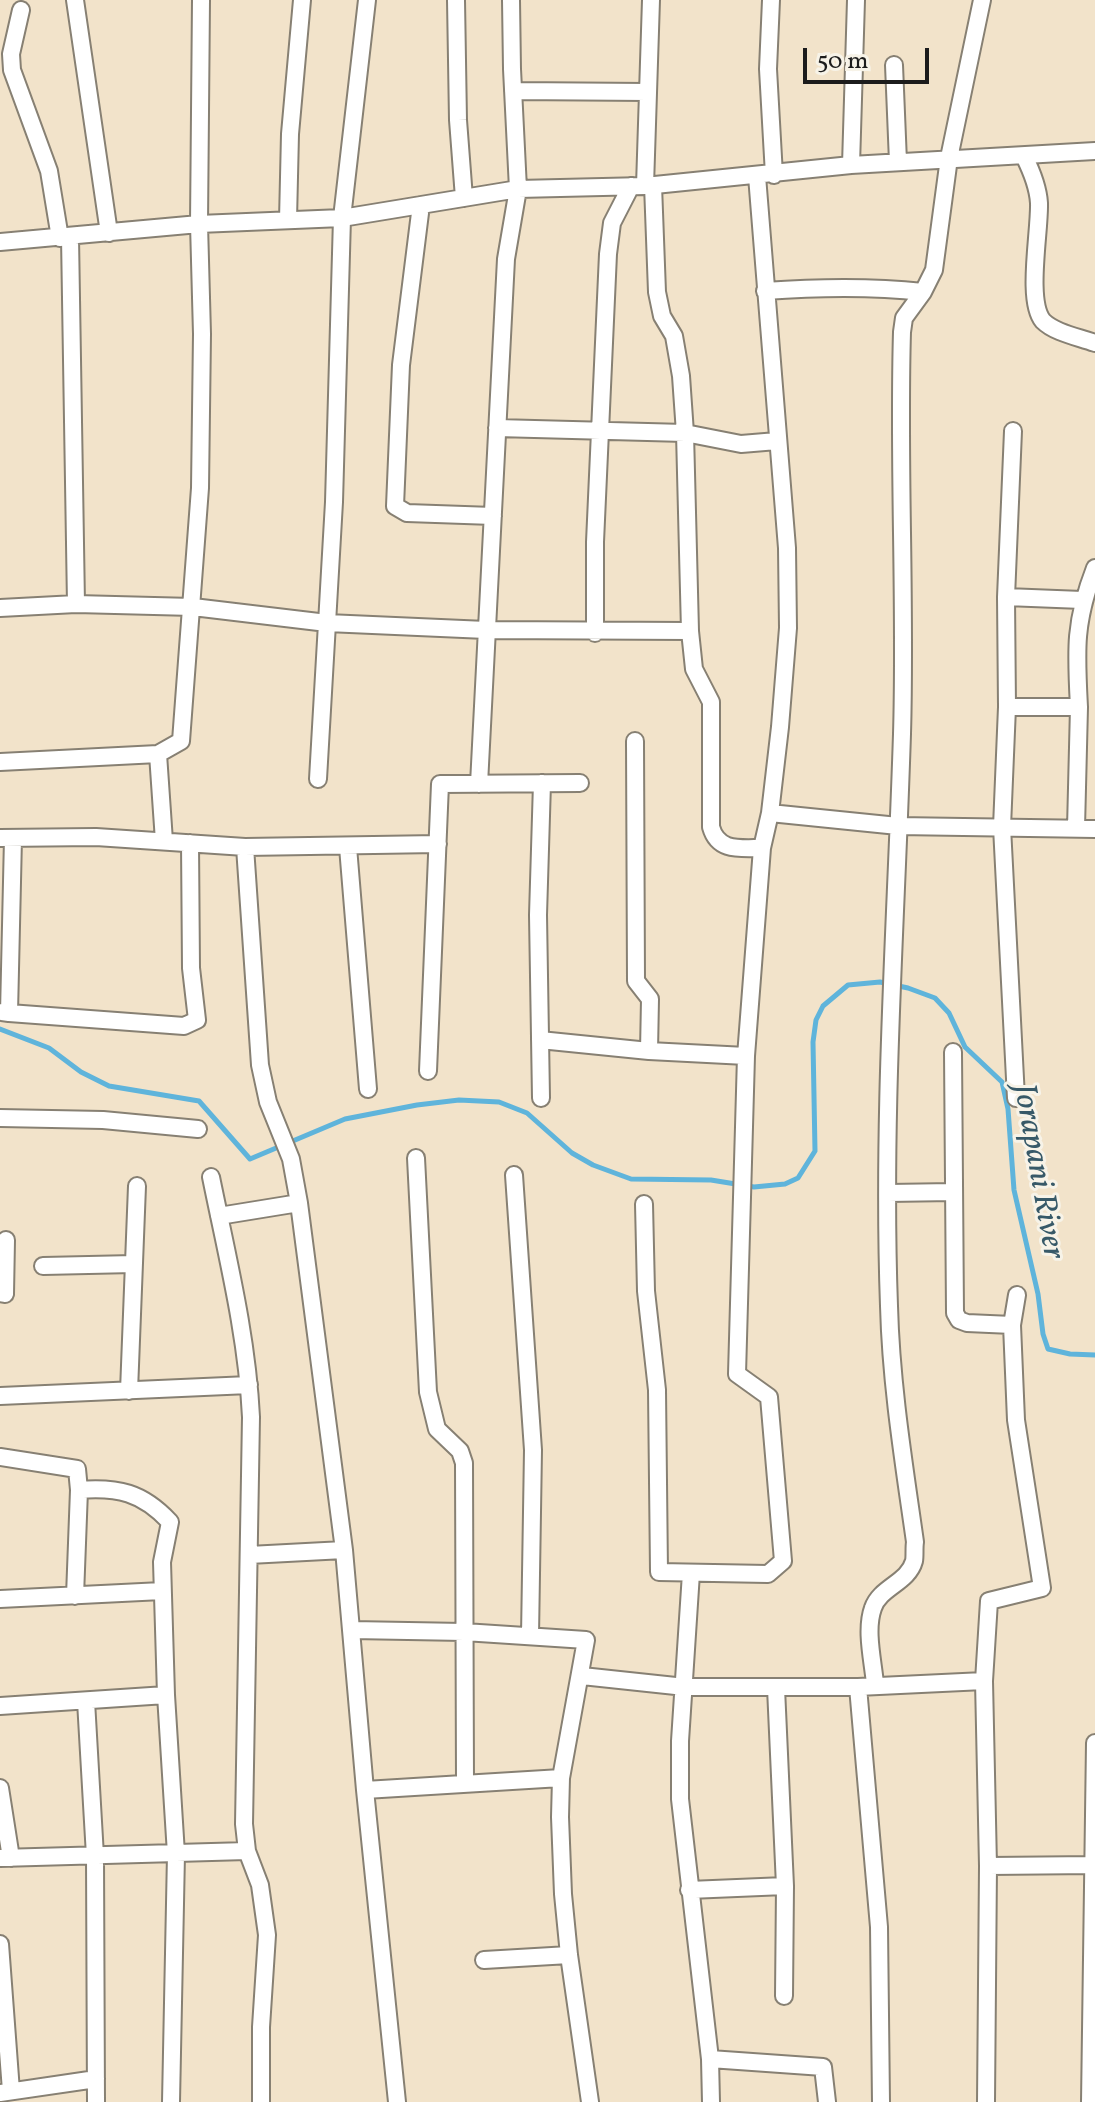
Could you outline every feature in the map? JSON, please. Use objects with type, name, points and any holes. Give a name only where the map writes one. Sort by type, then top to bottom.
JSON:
[{"type":"street","points":[[75,0],[109,233]]},
{"type":"street","points":[[0,762],[158,754],[181,741],[200,488],[201,0]]},
{"type":"street","points":[[288,220],[290,134],[302,0]]},
{"type":"street","points":[[318,779],[334,502],[342,218],[367,0]]},
{"type":"street","points":[[456,0],[464,198]]},
{"type":"street","points":[[479,784],[506,259],[518,189],[511,0]]},
{"type":"street","points":[[651,0],[643,185],[662,316],[674,336],[679,355],[685,433],[690,631],[694,669],[711,702],[711,827],[714,838],[721,844],[762,848]]},
{"type":"street","points":[[644,1204],[646,1291],[657,1390],[659,1572],[768,1574],[783,1561],[769,1397],[737,1374],[746,1056],[762,848],[770,813],[788,628],[787,548],[765,291],[771,0]]},
{"type":"street","points":[[851,165],[856,0]]},
{"type":"street","points":[[881,2102],[879,1927],[867,1686],[870,1622],[873,1607],[880,1596],[907,1575],[914,1562],[915,1542],[898,1417],[889,1309],[890,1014],[903,644],[902,332],[904,318],[934,270],[949,158],[982,0]]},
{"type":"street","points":[[21,10],[11,54],[12,70],[49,171],[65,237],[76,604]]},
{"type":"street","points":[[894,65],[898,162]]},
{"type":"street","points":[[513,91],[648,92]]},
{"type":"street","points":[[0,242],[199,224],[342,218],[518,189],[643,185],[851,165],[1095,151]]},
{"type":"street","points":[[1024,156],[1033,175],[1039,201],[1035,301],[1041,319],[1052,328],[1095,343]]},
{"type":"street","points":[[595,633],[595,542],[609,236],[617,212],[643,185]]},
{"type":"street","points":[[421,205],[401,365],[395,506],[407,513],[493,516]]},
{"type":"street","points":[[765,291],[844,286],[923,292]]},
{"type":"street","points":[[497,428],[685,433],[723,442],[777,441]]},
{"type":"street","points":[[1013,431],[1002,827],[1016,1098]]},
{"type":"street","points":[[1076,828],[1079,707],[1077,626],[1082,600],[1095,568]]},
{"type":"street","points":[[1006,597],[1082,600]]},
{"type":"street","points":[[0,608],[76,604],[193,607],[327,623],[595,633],[690,631]]},
{"type":"street","points":[[1007,707],[1079,707]]},
{"type":"street","points":[[635,741],[636,981],[650,999],[649,1051]]},
{"type":"street","points":[[158,754],[164,841]]},
{"type":"street","points":[[541,1098],[538,915],[542,783]]},
{"type":"street","points":[[428,1071],[440,784],[580,783]]},
{"type":"street","points":[[770,813],[898,826],[1095,829]]},
{"type":"street","points":[[190,843],[191,968],[197,1020],[184,1026],[5,1012],[6,838],[96,837],[164,841],[245,847],[438,844]]},
{"type":"street","points":[[245,847],[260,1065],[268,1102],[291,1159],[299,1203],[344,1550],[397,2102]]},
{"type":"street","points":[[348,847],[368,1089]]},
{"type":"street","points":[[540,1040],[649,1051],[746,1056]]},
{"type":"street","points":[[953,1052],[955,1313],[959,1320],[967,1323],[1012,1325]]},
{"type":"street","points":[[0,1118],[103,1120],[198,1129]]},
{"type":"street","points":[[416,1158],[428,1392],[437,1429],[460,1451],[464,1463],[465,1784]]},
{"type":"street","points":[[514,1175],[533,1450],[530,1636]]},
{"type":"street","points":[[211,1177],[234,1284],[249,1385],[244,1824],[247,1851],[260,1885],[267,1935],[261,2027],[261,2102]]},
{"type":"street","points":[[129,1391],[137,1186]]},
{"type":"street","points":[[888,1193],[953,1192]]},
{"type":"street","points":[[219,1216],[299,1203]]},
{"type":"street","points":[[0,1293],[5,1294],[6,1240]]},
{"type":"street","points":[[43,1266],[134,1264]]},
{"type":"street","points":[[986,2102],[988,1866],[984,1681],[989,1601],[1042,1588],[1016,1420],[1012,1325],[1017,1295]]},
{"type":"street","points":[[0,1396],[249,1385]]},
{"type":"street","points":[[0,1457],[77,1469],[75,1596]]},
{"type":"street","points":[[79,1490],[118,1489],[133,1495],[170,1522],[162,1562],[162,1591],[176,1854],[171,2102]]},
{"type":"street","points":[[249,1555],[344,1550]]},
{"type":"street","points":[[691,1573],[680,1741],[680,1799],[710,2059],[711,2102]]},
{"type":"street","points":[[0,1599],[162,1591]]},
{"type":"street","points":[[352,1630],[464,1632],[586,1640],[582,1676],[561,1778],[563,1894],[590,2102]]},
{"type":"street","points":[[582,1676],[685,1687],[776,1688],[984,1681]]},
{"type":"street","points":[[776,1688],[785,1886],[784,1996]]},
{"type":"street","points":[[0,1706],[166,1695]]},
{"type":"street","points":[[86,1701],[95,1856],[96,2102]]},
{"type":"street","points":[[1090,2102],[1095,1743]]},
{"type":"street","points":[[365,1790],[561,1778]]},
{"type":"street","points":[[0,1788],[6,1858],[247,1851]]},
{"type":"street","points":[[988,1866],[1095,1865]]},
{"type":"street","points":[[689,1890],[785,1886]]},
{"type":"street","points":[[0,1944],[6,2092],[96,2079]]},
{"type":"street","points":[[484,1960],[569,1955]]},
{"type":"street","points":[[710,2059],[823,2067],[827,2102]]},
{"type":"waterway","name":"Jorapani River","points":[[0,1029],[49,1048],[81,1072],[109,1086],[199,1101],[250,1159],[345,1119],[459,1100],[499,1102],[527,1113],[572,1153],[593,1165],[631,1179],[711,1180],[754,1187],[785,1184],[798,1178],[815,1151],[813,1042],[816,1020],[823,1006],[848,985],[880,982],[908,988],[935,998],[949,1013],[965,1047],[1002,1082],[1008,1109],[1014,1190],[1048,1349],[1095,1355]]}]
